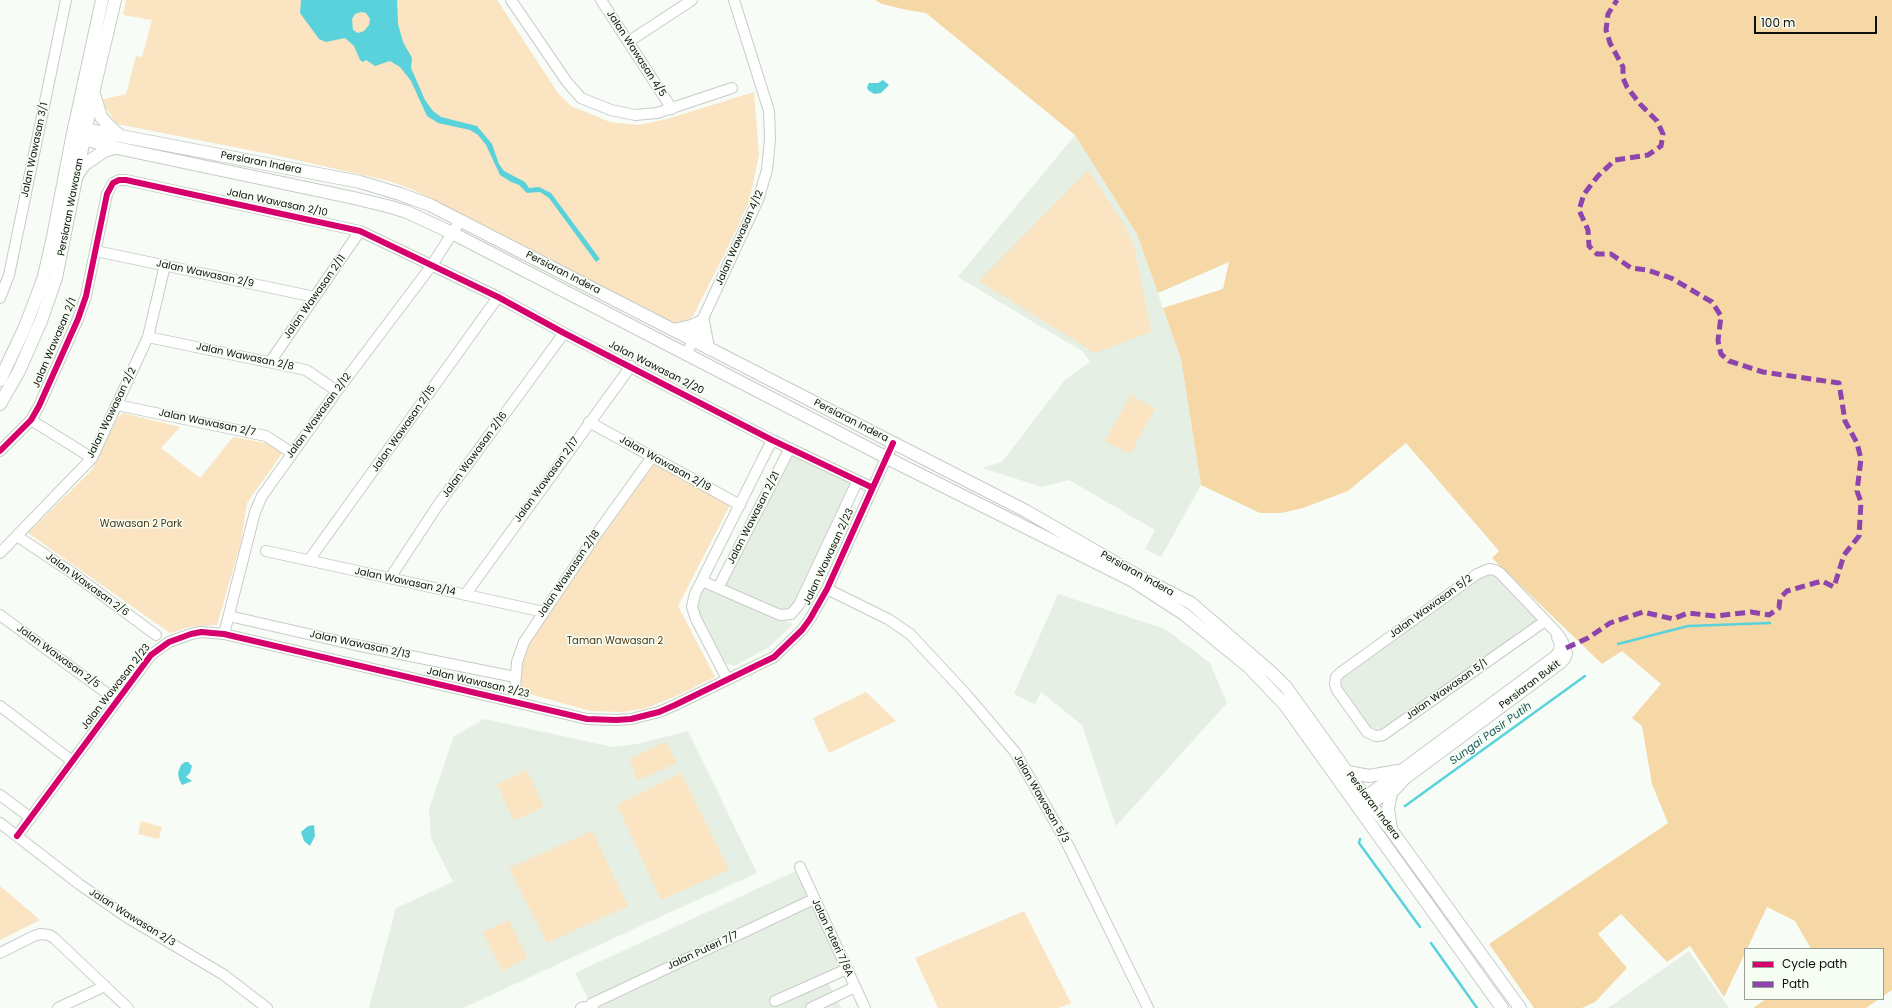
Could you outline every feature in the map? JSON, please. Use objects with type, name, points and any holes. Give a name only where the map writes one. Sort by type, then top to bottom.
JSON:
[{"type":"main road","name":"Persiaran Wawasan","points":[[0,380],[25,327],[43,280],[79,133],[102,0]]},
{"type":"main road","name":"Persiaran Wawasan","points":[[0,404],[19,370],[38,328],[56,278],[77,175],[79,133],[94,89],[115,0]]},
{"type":"main road","points":[[94,89],[96,103],[101,117],[120,135]]},
{"type":"main road","name":"Persiaran Indera","points":[[79,133],[120,135],[360,182],[430,205],[1026,511],[1134,573],[1191,603],[1272,673],[1286,687],[1348,772],[1363,804],[1392,831],[1520,1008]]},
{"type":"main road","name":"Persiaran Indera","points":[[79,133],[117,148],[391,207],[407,212],[452,233],[686,355],[1133,581],[1184,614],[1249,667],[1285,705],[1363,804],[1502,1008]]},
{"type":"main road","points":[[77,175],[84,165],[104,150],[117,148]]},
{"type":"main road","points":[[674,330],[691,326],[703,320],[708,348]]},
{"type":"main road","points":[[1348,772],[1369,776],[1402,774]]},
{"type":"main road","points":[[1392,831],[1388,809],[1391,793],[1402,774]]},
{"type":"street","name":"Jalan Wawasan 3/1","points":[[0,298],[9,275],[66,0]]},
{"type":"street","points":[[511,0],[567,82],[581,98],[611,110],[636,115],[657,113],[732,88]]},
{"type":"street","name":"Jalan Wawasan 4/5","points":[[601,0],[672,109]]},
{"type":"street","points":[[628,42],[692,0]]},
{"type":"street","name":"Jalan Wawasan 4/12","points":[[686,355],[758,200],[767,170],[770,111],[734,0]]},
{"type":"street","name":"Jalan Wawasan 2/10","points":[[113,183],[118,180],[126,180],[360,231],[432,265]]},
{"type":"street","name":"Jalan Wawasan 2/1","points":[[0,451],[31,420],[78,319],[96,251],[107,194],[113,183]]},
{"type":"street","name":"Jalan Wawasan 2/12","points":[[224,634],[255,512],[262,496],[337,391],[432,265],[460,221]]},
{"type":"street","name":"Jalan Wawasan 2/11","points":[[270,362],[360,231]]},
{"type":"street","name":"Jalan Wawasan 2/9","points":[[96,251],[314,298]]},
{"type":"street","name":"Jalan Wawasan 2/2","points":[[0,553],[92,458],[148,337],[165,265]]},
{"type":"street","name":"Jalan Wawasan 2/20","points":[[432,265],[498,297],[564,333],[631,366],[772,440],[857,482],[871,487]]},
{"type":"street","name":"Jalan Wawasan 2/15","points":[[309,560],[498,297]]},
{"type":"street","name":"Jalan Wawasan 2/16","points":[[390,578],[438,505],[564,333]]},
{"type":"street","name":"Jalan Wawasan 2/8","points":[[148,337],[306,370],[337,391]]},
{"type":"street","name":"Jalan Wawasan 2/17","points":[[465,595],[631,366]]},
{"type":"street","name":"Jalan Wawasan 2/7","points":[[117,405],[266,436],[292,453]]},
{"type":"street","points":[[31,420],[92,458]]},
{"type":"street","name":"Jalan Wawasan 2/19","points":[[589,422],[740,505]]},
{"type":"street","points":[[727,679],[696,619],[692,607],[694,594],[702,581],[772,440]]},
{"type":"street","name":"Jalan Wawasan 2/23","points":[[17,836],[116,700],[151,655],[159,648],[191,634],[201,632],[224,634],[586,719],[616,720],[645,716],[659,712],[774,657],[810,619],[827,589],[871,487],[893,443]]},
{"type":"street","name":"Jalan Wawasan 2/21","points":[[718,588],[790,448]]},
{"type":"street","name":"Jalan Wawasan 2/18","points":[[514,702],[520,652],[524,642],[598,532],[652,457]]},
{"type":"street","points":[[702,581],[780,615],[785,616],[796,610],[857,482]]},
{"type":"street","name":"Jalan Wawasan 2/6","points":[[17,536],[71,572],[156,635]]},
{"type":"street","name":"Jalan Wawasan 2/14","points":[[266,551],[544,612]]},
{"type":"street","name":"Jalan Wawasan 5/2","points":[[1352,713],[1337,690],[1335,684],[1336,677],[1340,672],[1484,570],[1495,570],[1500,573],[1553,630]]},
{"type":"street","name":"Jalan Wawasan 5/3","points":[[827,589],[888,619],[910,634],[965,693],[1015,752],[1069,847],[1148,1008]]},
{"type":"street","name":"Jalan Wawasan 2/5","points":[[0,615],[116,700]]},
{"type":"street","name":"Jalan Wawasan 2/13","points":[[229,616],[356,645],[516,677]]},
{"type":"street","name":"Jalan Wawasan 5/1","points":[[1352,713],[1371,735],[1383,735],[1545,622]]},
{"type":"street","name":"Persiaran Bukit","points":[[1363,804],[1402,774],[1560,664],[1565,659],[1567,653],[1563,642],[1553,630]]},
{"type":"street","points":[[0,706],[72,761]]},
{"type":"street","points":[[0,795],[31,818]]},
{"type":"street","name":"Jalan Wawasan 2/3","points":[[0,823],[79,884],[125,916],[221,973],[267,1008]]},
{"type":"street","name":"Jalan Puteri 7/8A","points":[[800,867],[865,1008]]},
{"type":"street","name":"Jalan Puteri 7/7","points":[[587,1007],[814,899]]},
{"type":"street","points":[[0,953],[34,936],[45,934],[54,938],[128,1008]]},
{"type":"street","points":[[775,1001],[847,968]]},
{"type":"street","points":[[58,1008],[105,986]]},
{"type":"street","points":[[810,1008],[855,987]]},
{"type":"shaded area","points":[[875,0],[1892,0],[1892,990],[1884,995],[1884,948],[1810,948],[1795,921],[1767,907],[1747,948],[1744,948],[1744,955],[1724,997],[1690,946],[1667,962],[1621,914],[1598,934],[1627,968],[1595,1002],[1582,1008],[1534,1008],[1489,944],[1668,823],[1652,784],[1642,726],[1632,718],[1661,684],[1622,651],[1602,664],[1492,558],[1499,551],[1406,443],[1348,491],[1303,508],[1281,513],[1260,513],[1201,485],[1181,359],[1163,308],[1223,289],[1229,262],[1158,293],[1137,234],[1075,135],[926,13],[882,4]]},
{"type":"shaded area","points":[[1075,135],[1137,234],[1181,359],[1201,485],[1161,557],[1145,549],[1155,530],[1069,480],[1042,487],[982,468],[1002,462],[1064,381],[1090,362],[1082,351],[958,277]]},
{"type":"shaded area","points":[[790,455],[853,485],[796,605],[787,612],[724,585]]},
{"type":"shaded area","points":[[1495,573],[1540,620],[1380,732],[1370,731],[1340,688],[1339,683],[1342,675],[1480,576]]},
{"type":"shaded area","points":[[704,585],[793,624],[768,648],[734,666],[721,662],[698,615],[696,599]]},
{"type":"shaded area","points":[[1058,594],[1165,629],[1210,663],[1227,703],[1116,826],[1082,725],[1041,692],[1035,704],[1014,694]]},
{"type":"shaded area","points":[[484,719],[613,747],[637,744],[688,731],[757,873],[463,1008],[369,1008],[396,908],[453,882],[431,838],[429,809],[454,736]]},
{"type":"shaded area","points":[[798,870],[843,968],[825,976],[841,1008],[596,1008],[592,1001],[588,999],[575,973]]},
{"type":"shaded area","points":[[1689,951],[1729,1008],[1608,1008]]},
{"type":"shaded area","points":[[1765,1000],[1878,1000],[1866,1008],[1753,1008]]},
{"type":"green space","points":[[126,0],[497,0],[558,93],[571,106],[610,122],[639,125],[667,119],[754,92],[759,155],[749,202],[693,316],[685,322],[678,324],[670,322],[469,217],[411,189],[389,181],[279,156],[117,124],[100,100],[126,94],[136,56],[142,57],[152,20],[123,15]]},
{"type":"green space","points":[[1088,170],[1124,225],[1134,246],[1151,332],[1095,353],[979,281]]},
{"type":"green space","points":[[1131,395],[1155,409],[1130,454],[1105,441]]},
{"type":"green space","name":"Wawasan 2 Park","points":[[123,413],[180,427],[161,448],[200,478],[233,437],[265,443],[283,452],[247,503],[241,542],[217,625],[189,627],[170,633],[28,533],[92,470],[118,417]]},
{"type":"green space","name":"Taman Wawasan 2","points":[[654,464],[730,505],[678,606],[715,677],[679,695],[644,709],[621,712],[590,711],[519,691],[520,663],[526,643]]},
{"type":"green space","points":[[866,692],[896,721],[829,753],[813,718]]},
{"type":"green space","points":[[666,742],[677,763],[638,780],[629,759]]},
{"type":"green space","points":[[527,770],[544,807],[514,821],[497,784]]},
{"type":"green space","points":[[681,773],[729,870],[661,900],[617,805]]},
{"type":"green space","points":[[141,821],[162,827],[159,839],[138,834]]},
{"type":"green space","points":[[592,831],[628,906],[547,943],[509,868]]},
{"type":"green space","points":[[0,886],[40,920],[0,940]]},
{"type":"green space","points":[[1024,911],[1071,1003],[1059,1008],[938,1008],[915,958]]},
{"type":"green space","points":[[509,920],[527,958],[502,971],[483,932]]},
{"type":"water","points":[[301,0],[397,0],[398,24],[403,42],[412,58],[411,68],[425,100],[433,111],[441,117],[477,126],[492,144],[499,164],[504,171],[525,182],[529,188],[539,187],[551,193],[600,259],[596,262],[549,198],[540,192],[527,193],[519,185],[500,175],[486,145],[478,135],[470,130],[438,123],[427,116],[411,81],[400,67],[390,61],[375,66],[366,60],[363,62],[360,60],[354,46],[345,38],[326,42],[319,39],[300,13]],"holes":[[[361,12],[366,13],[370,19],[369,25],[364,31],[358,33],[353,30],[352,19],[355,14]]]},
{"type":"water","points":[[883,80],[889,85],[881,93],[874,94],[868,90],[867,87],[869,83],[878,83]]},
{"type":"water","points":[[188,762],[192,766],[190,773],[186,777],[192,781],[182,785],[178,773],[181,765]]},
{"type":"water","points":[[314,825],[315,836],[310,846],[304,841],[301,832],[308,826]]},
{"type":"waterway","name":"Sungai Pasir Putih","points":[[1618,644],[1688,626],[1770,623]]},
{"type":"waterway","name":"Sungai Pasir Putih","points":[[1405,806],[1585,676]]},
{"type":"waterway","name":"Sungai Pasir Putih","points":[[1360,839],[1359,843],[1420,927]]},
{"type":"waterway","name":"Sungai Pasir Putih","points":[[1431,943],[1477,1008]]},
{"type":"marked path","points":[[1566,648],[1588,638],[1610,623],[1643,612],[1673,619],[1688,613],[1715,616],[1751,612],[1769,615],[1779,608],[1780,598],[1787,591],[1822,581],[1834,587],[1844,555],[1859,536],[1861,502],[1857,491],[1861,459],[1857,443],[1845,421],[1839,383],[1763,372],[1729,361],[1721,354],[1718,341],[1721,316],[1712,302],[1671,278],[1647,270],[1631,268],[1611,254],[1597,254],[1589,246],[1588,230],[1579,210],[1584,194],[1598,176],[1615,160],[1648,155],[1661,146],[1663,134],[1657,121],[1640,104],[1627,87],[1623,78],[1623,67],[1610,43],[1606,30],[1608,14],[1617,0]]},
{"type":"cycle path","points":[[0,451],[31,420],[39,406],[78,319],[86,296],[107,194],[113,183],[119,180],[126,180],[360,231],[498,297],[564,333],[772,440],[871,487]]},
{"type":"cycle path","points":[[17,836],[151,655],[169,642],[201,632],[224,634],[587,719],[631,719],[659,712],[675,705],[774,657],[802,630],[827,589],[893,443]]}]
